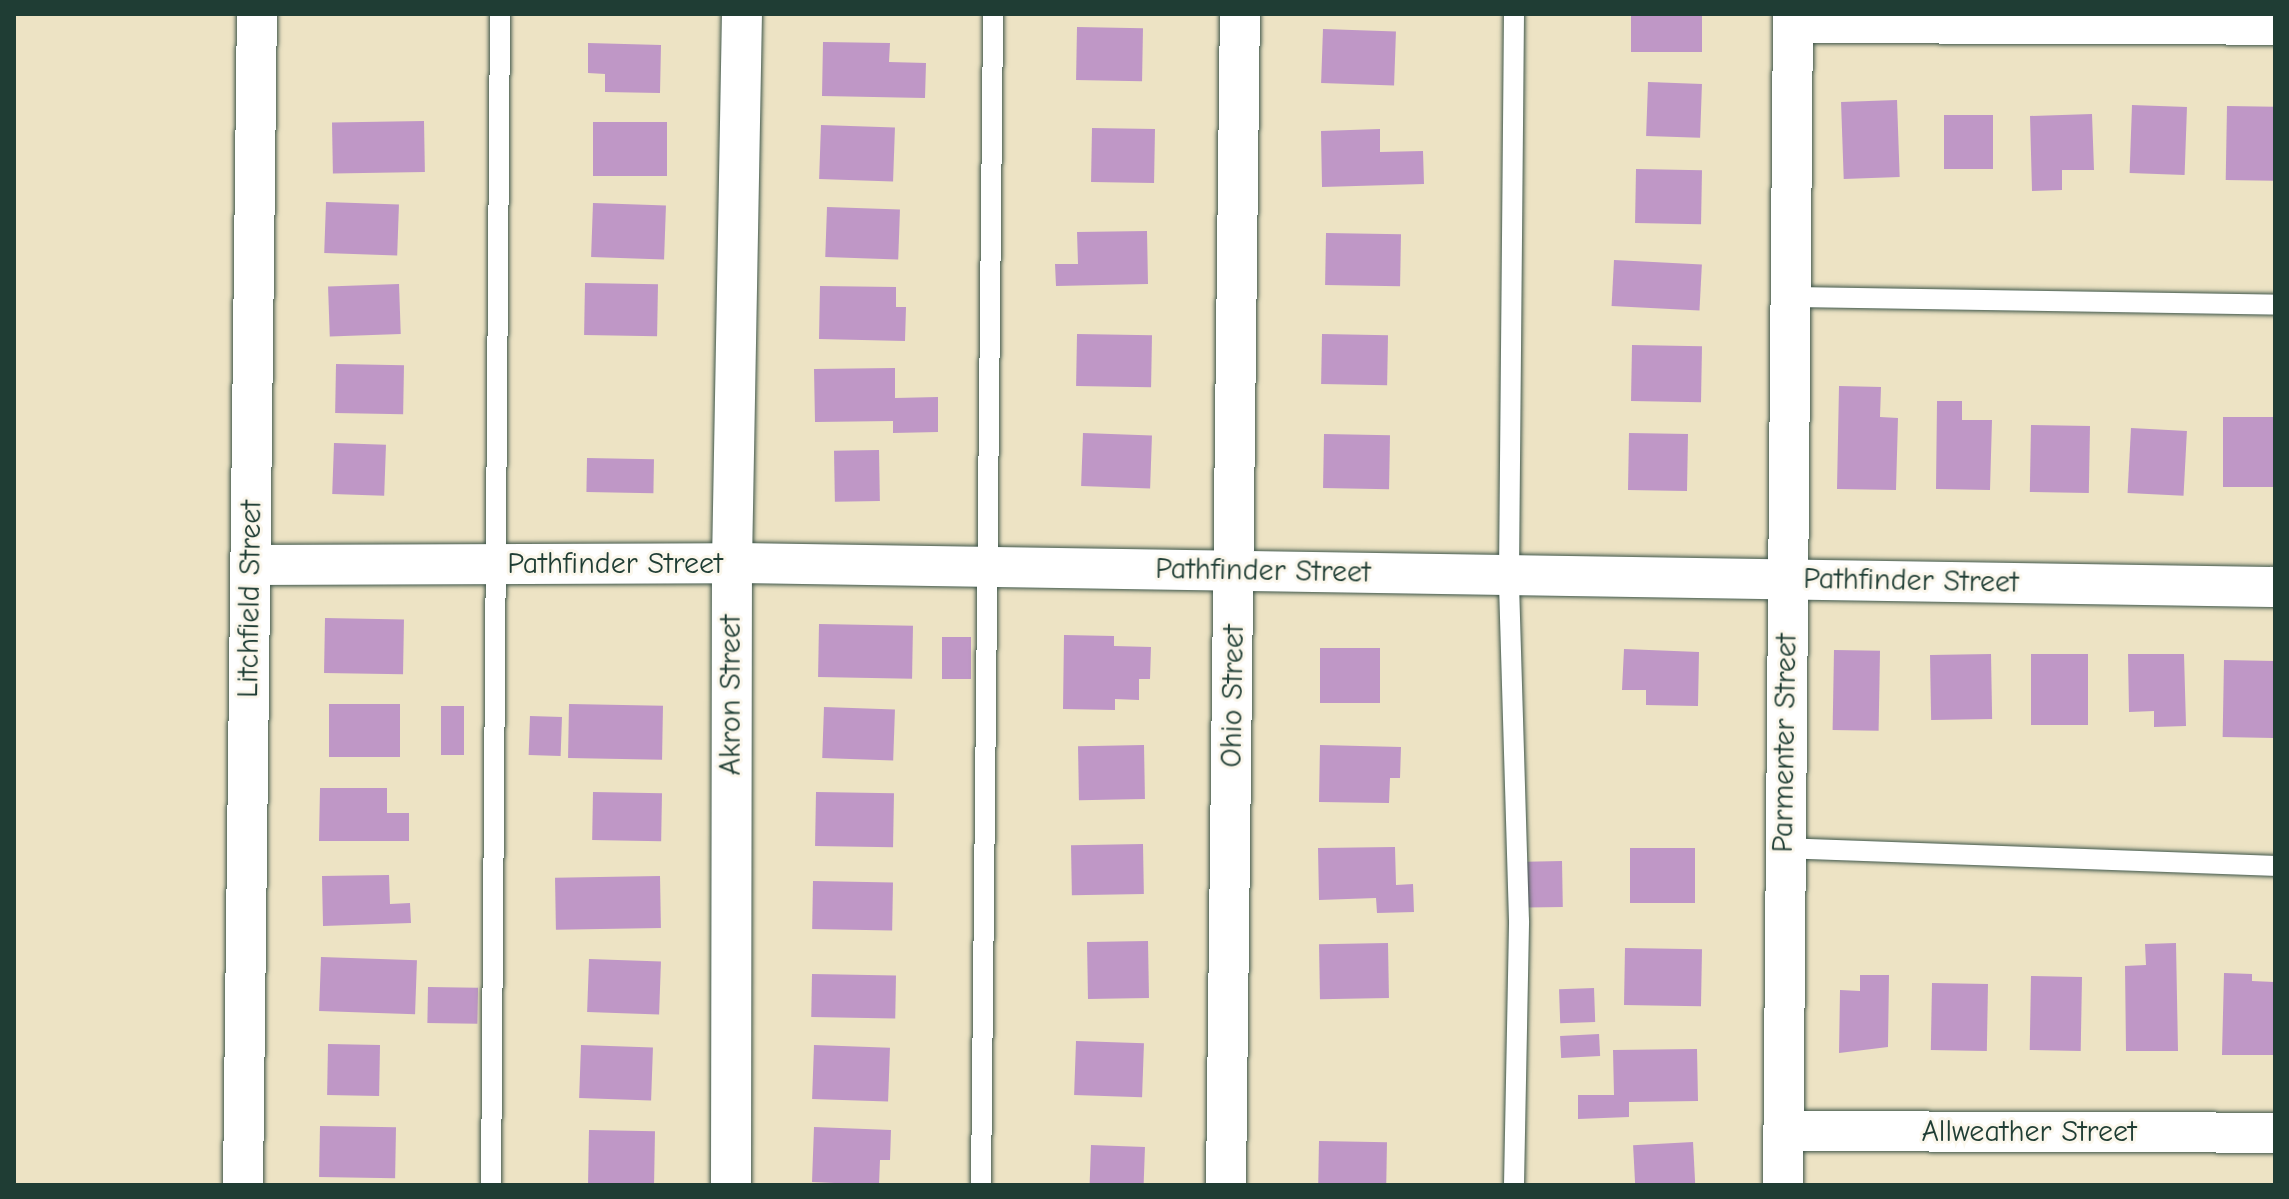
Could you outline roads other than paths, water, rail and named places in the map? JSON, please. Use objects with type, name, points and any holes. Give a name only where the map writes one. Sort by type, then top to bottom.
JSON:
[{"type":"street","name":"Litchfield Street","points":[[243,1185],[257,14]]},
{"type":"street","name":"Akron Street","points":[[731,1185],[732,563],[742,14]]},
{"type":"street","name":"Ohio Street","points":[[1226,1185],[1240,14]]},
{"type":"street","points":[[1793,18],[2275,25]]},
{"type":"street","name":"Parmenter Street","points":[[1783,1185],[1793,18]]},
{"type":"street","name":"Pathfinder Street","points":[[250,565],[732,563],[2275,587]]},
{"type":"street","name":"Allweather Street","points":[[1783,1131],[2275,1133]]},
{"type":"lane","points":[[491,1185],[500,14]]},
{"type":"lane","points":[[981,1185],[993,14]]},
{"type":"lane","points":[[1514,14],[1509,575],[1519,921],[1514,1185]]},
{"type":"lane","points":[[1789,297],[2275,305]]},
{"type":"lane","points":[[1784,848],[2275,866]]}]
